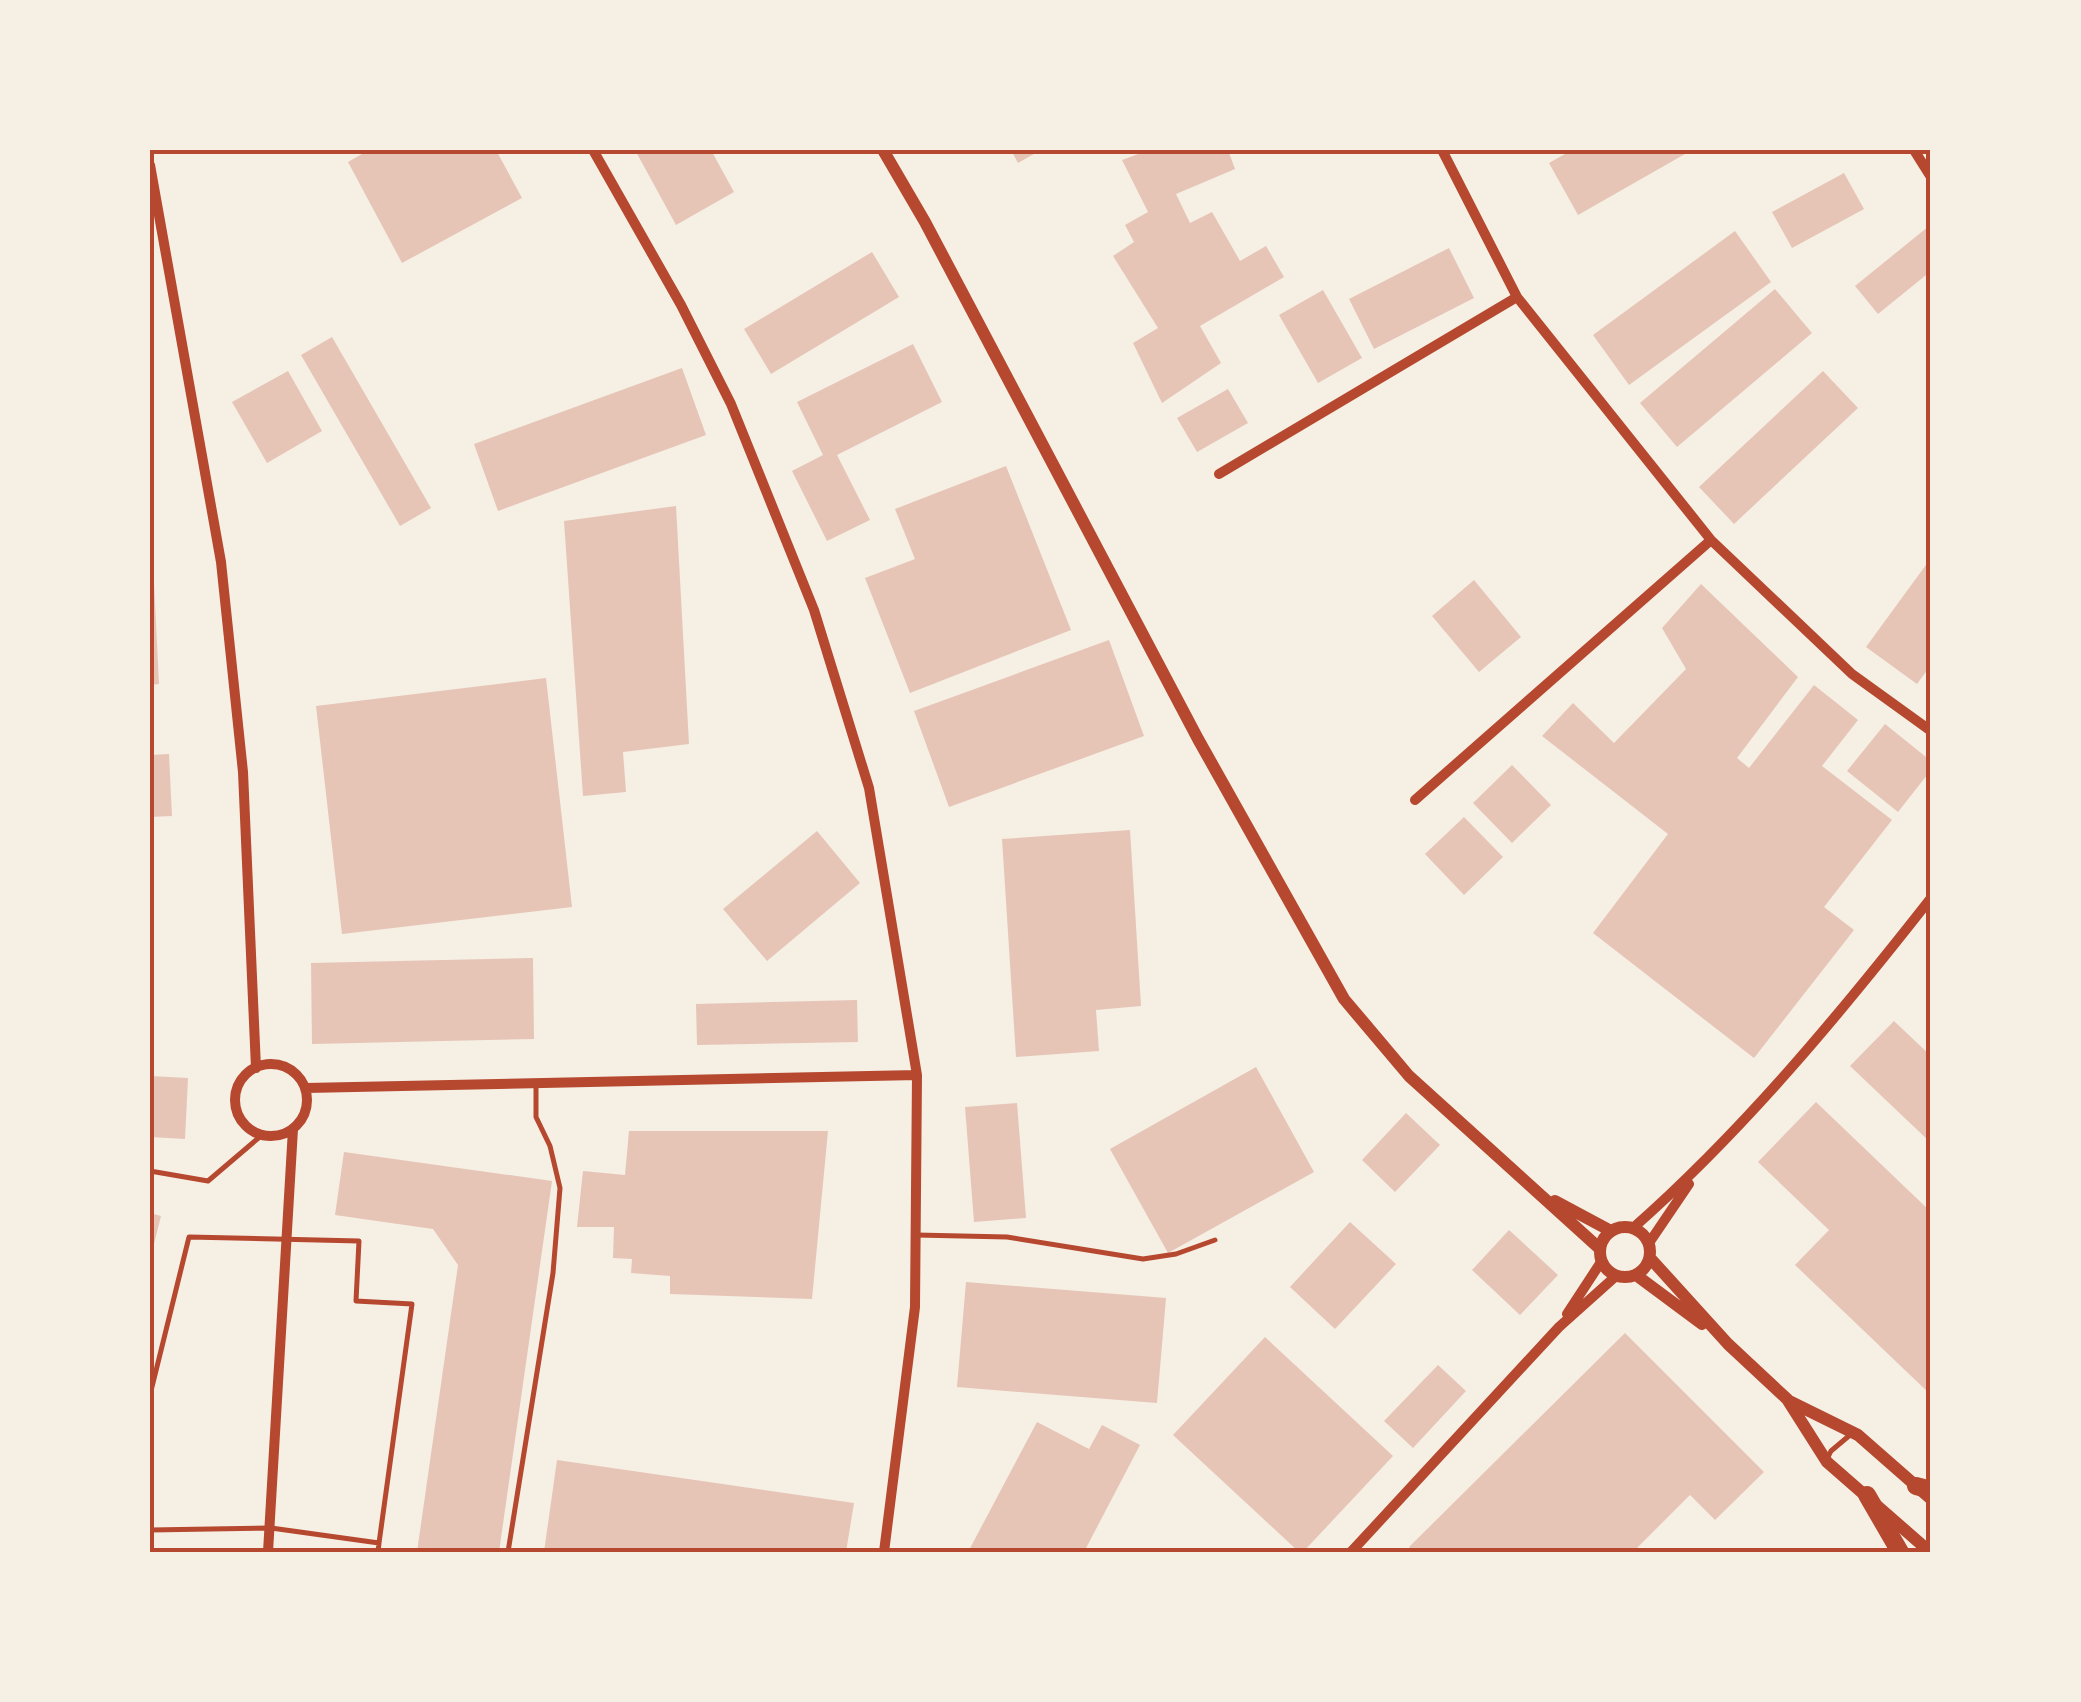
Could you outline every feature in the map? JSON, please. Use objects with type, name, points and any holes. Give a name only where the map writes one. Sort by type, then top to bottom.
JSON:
[{"type":"highway","points":[[1867,1495],[1900,1552]]},
{"type":"street","points":[[592,150],[731,404],[814,610],[870,788],[917,1075],[916,1307],[884,1552]]},
{"type":"street","points":[[883,150],[925,222],[1198,739],[1344,999],[1409,1076],[1535,1190],[1616,1276]]},
{"type":"street","points":[[1442,150],[1517,297],[1711,540],[1852,674],[1931,731]]},
{"type":"street","points":[[1914,150],[1931,177]]},
{"type":"street","points":[[150,166],[221,562],[242,772],[256,1068]]},
{"type":"street","points":[[1218,474],[1517,297]]},
{"type":"street","points":[[1415,800],[1711,540]]},
{"type":"street","points":[[1535,1190],[1611,1230],[1633,1228],[1698,1171],[1873,972],[1931,898]]},
{"type":"street","points":[[268,1552],[293,1129],[306,1110],[306,1088],[300,1077],[279,1065],[256,1068],[238,1086],[236,1110],[242,1121],[262,1135],[293,1129]]},
{"type":"street","points":[[306,1088],[917,1075]]},
{"type":"street","points":[[1698,1171],[1649,1244],[1650,1258],[1728,1344],[1787,1400],[1828,1462],[1930,1552]]},
{"type":"street","points":[[1633,1228],[1649,1244]]},
{"type":"street","points":[[1559,1327],[1611,1230]]},
{"type":"street","points":[[1636,1275],[1650,1258]]},
{"type":"street","points":[[1351,1552],[1559,1327],[1616,1276],[1636,1275],[1728,1344]]},
{"type":"street","points":[[1787,1400],[1858,1435],[1924,1488],[1931,1499]]},
{"type":"lane","points":[[508,1552],[553,1273],[560,1188],[550,1146],[536,1117],[536,1083]]},
{"type":"lane","points":[[150,1170],[208,1181],[262,1135]]},
{"type":"lane","points":[[916,1235],[1056,1242],[1090,1252],[1143,1259],[1176,1254],[1215,1240]]},
{"type":"lane","points":[[150,1395],[189,1237],[359,1241],[356,1301],[412,1304],[378,1552]]},
{"type":"lane","points":[[1828,1462],[1830,1451],[1845,1438],[1858,1435]]},
{"type":"lane","points":[[150,1530],[271,1528],[380,1543]]},
{"type":"building","points":[[369,150],[496,150],[522,198],[402,263],[348,162]]},
{"type":"building","points":[[635,150],[711,150],[734,192],[676,225]]},
{"type":"building","points":[[1011,150],[1041,150],[1018,163]]},
{"type":"building","points":[[1149,150],[1228,150],[1235,169],[1176,194],[1190,223],[1212,212],[1240,261],[1266,246],[1284,277],[1200,326],[1221,363],[1162,403],[1133,343],[1158,328],[1113,256],[1134,242],[1125,225],[1148,212],[1122,160]]},
{"type":"building","points":[[1572,150],[1692,150],[1578,215],[1549,163]]},
{"type":"building","points":[[1844,173],[1864,209],[1792,248],[1772,212]]},
{"type":"building","points":[[1929,226],[1931,271],[1878,314],[1855,286]]},
{"type":"building","points":[[1735,231],[1771,282],[1629,385],[1593,335]]},
{"type":"building","points":[[1449,248],[1474,298],[1374,349],[1349,299]]},
{"type":"building","points":[[872,252],[899,297],[771,374],[744,329]]},
{"type":"building","points":[[1775,289],[1812,333],[1677,447],[1640,403]]},
{"type":"building","points":[[1323,290],[1362,358],[1318,383],[1279,315]]},
{"type":"building","points":[[332,337],[431,508],[400,526],[301,355]]},
{"type":"building","points":[[913,344],[942,402],[837,455],[870,520],[827,541],[792,471],[823,455],[797,402]]},
{"type":"building","points":[[682,368],[706,435],[498,511],[474,444]]},
{"type":"building","points":[[288,371],[322,431],[267,463],[232,402]]},
{"type":"building","points":[[1823,371],[1858,408],[1734,524],[1699,487]]},
{"type":"building","points":[[1228,389],[1248,423],[1197,452],[1177,418]]},
{"type":"building","points":[[1006,466],[1071,630],[910,693],[865,578],[915,559],[895,509]]},
{"type":"building","points":[[676,506],[689,744],[623,752],[626,792],[583,796],[564,521]]},
{"type":"building","points":[[1931,558],[1931,665],[1917,684],[1866,647]]},
{"type":"building","points":[[1474,580],[1521,637],[1479,672],[1432,616]]},
{"type":"building","points":[[150,582],[154,582],[159,684],[150,685]]},
{"type":"building","points":[[1701,584],[1798,677],[1737,758],[1749,768],[1814,685],[1858,720],[1822,766],[1892,820],[1824,907],[1854,930],[1754,1058],[1593,933],[1668,834],[1542,736],[1573,703],[1614,743],[1686,669],[1662,628]]},
{"type":"building","points":[[1109,640],[1144,736],[949,807],[914,711]]},
{"type":"building","points":[[546,678],[572,907],[342,934],[316,706]]},
{"type":"building","points":[[1885,724],[1931,761],[1931,770],[1898,812],[1847,771]]},
{"type":"building","points":[[169,754],[172,816],[150,817],[150,755]]},
{"type":"building","points":[[1512,765],[1551,805],[1512,843],[1473,803]]},
{"type":"building","points":[[1464,817],[1503,857],[1464,895],[1425,854]]},
{"type":"building","points":[[1130,830],[1141,1006],[1096,1010],[1099,1051],[1016,1057],[1002,839]]},
{"type":"building","points":[[817,831],[860,883],[767,961],[723,909]]},
{"type":"building","points":[[533,958],[534,1039],[312,1044],[311,963]]},
{"type":"building","points":[[857,1000],[858,1042],[697,1045],[696,1004]]},
{"type":"building","points":[[1894,1021],[1931,1056],[1931,1143],[1850,1066]]},
{"type":"building","points":[[1256,1067],[1314,1172],[1168,1253],[1110,1149]]},
{"type":"building","points":[[150,1076],[188,1078],[185,1139],[150,1137]]},
{"type":"building","points":[[1816,1102],[1931,1212],[1931,1395],[1795,1265],[1829,1230],[1758,1162]]},
{"type":"building","points":[[1017,1103],[1026,1218],[974,1222],[965,1107]]},
{"type":"building","points":[[1406,1113],[1440,1145],[1395,1192],[1362,1160]]},
{"type":"building","points":[[629,1131],[828,1131],[812,1299],[670,1294],[670,1276],[631,1273],[632,1259],[613,1258],[614,1227],[577,1227],[583,1171],[625,1175]]},
{"type":"building","points":[[344,1152],[552,1181],[499,1552],[417,1552],[458,1265],[433,1229],[335,1215]]},
{"type":"building","points":[[150,1213],[161,1216],[151,1256],[150,1256]]},
{"type":"building","points":[[1350,1222],[1396,1264],[1335,1329],[1290,1287]]},
{"type":"building","points":[[1509,1230],[1558,1275],[1520,1315],[1472,1270]]},
{"type":"building","points":[[966,1282],[1166,1298],[1157,1403],[957,1387]]},
{"type":"building","points":[[1625,1333],[1764,1472],[1715,1520],[1690,1495],[1633,1552],[1414,1552],[1409,1547]]},
{"type":"building","points":[[1265,1337],[1393,1456],[1303,1552],[1173,1435]]},
{"type":"building","points":[[1438,1365],[1466,1391],[1413,1448],[1384,1421]]},
{"type":"building","points":[[1037,1422],[1089,1449],[1102,1425],[1140,1445],[1084,1552],[968,1552]]},
{"type":"building","points":[[557,1460],[854,1503],[846,1552],[544,1552]]}]
